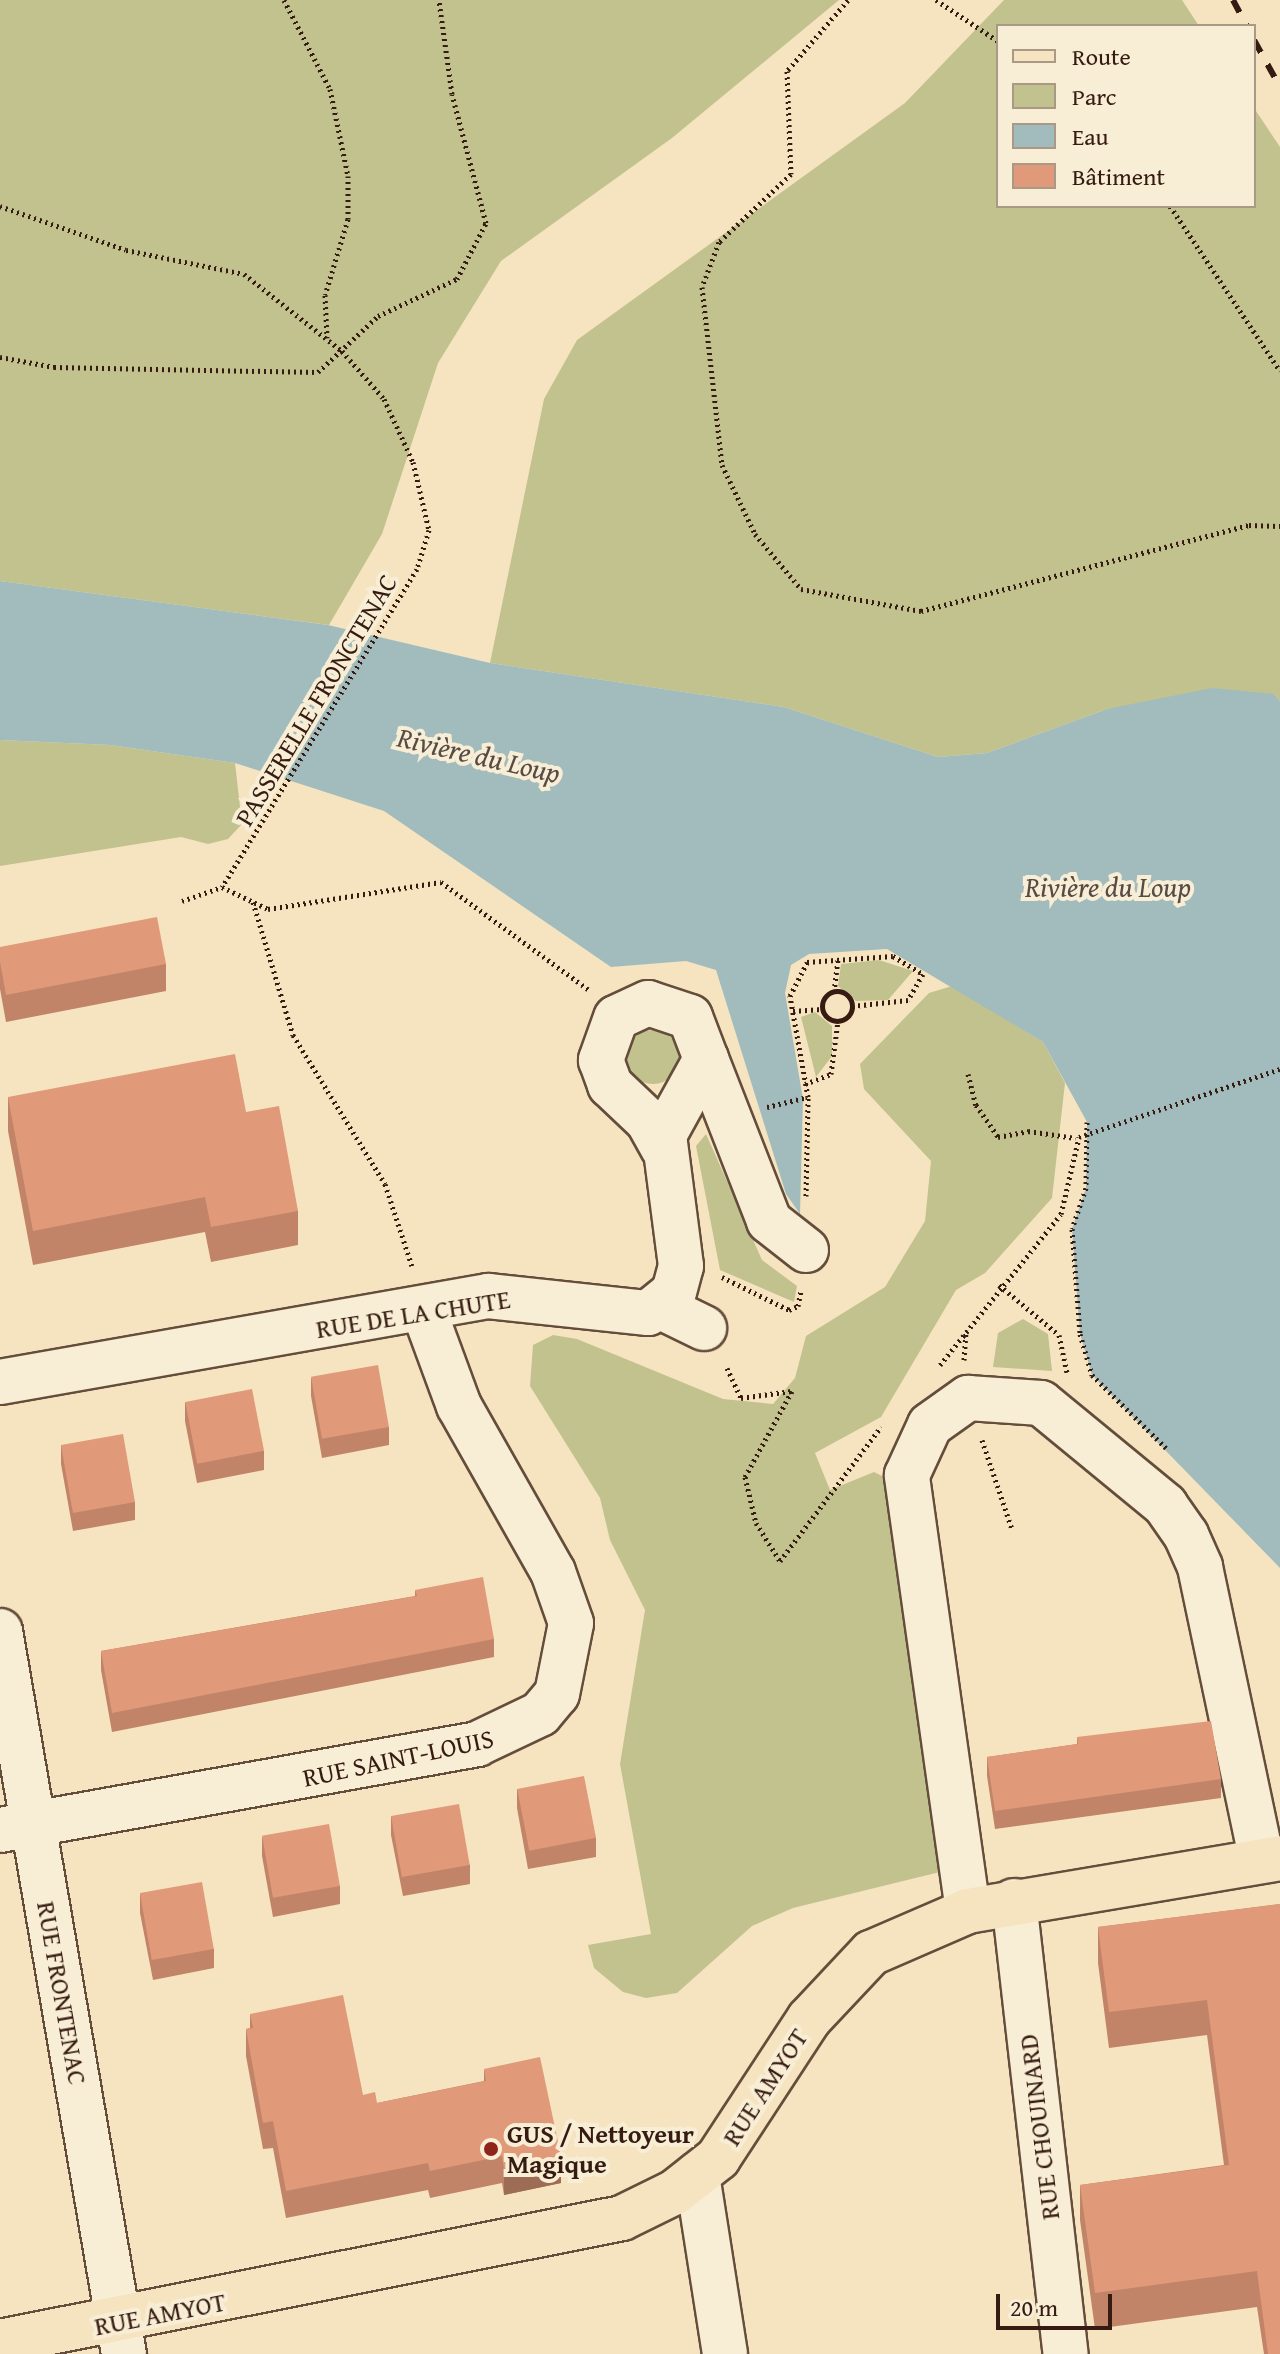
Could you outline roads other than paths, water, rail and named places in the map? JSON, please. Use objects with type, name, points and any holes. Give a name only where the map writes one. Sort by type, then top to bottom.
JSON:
[{"type":"main road","name":"RUE AMYOT","points":[[0,2342],[121,2338],[602,2225],[697,2175],[751,2117],[836,1985],[871,1953],[968,1911],[1271,1859]]},
{"type":"street","points":[[663,1148],[602,1068],[602,1042],[620,1015],[639,1004],[675,1007],[696,1024],[706,1059],[769,1221],[806,1250]]},
{"type":"street","points":[[704,1328],[661,1307],[681,1266],[663,1148],[667,1123],[697,1085],[706,1059]]},
{"type":"street","name":"RUE DE LA CHUTE","points":[[0,1382],[424,1311],[488,1296],[535,1296],[628,1316],[661,1307]]},
{"type":"street","name":"RUE SAINT-LOUIS","points":[[16,1828],[477,1744],[540,1714],[557,1694],[571,1623],[553,1572],[459,1406],[424,1311]]},
{"type":"street","points":[[968,1911],[907,1475],[930,1425],[968,1398],[1041,1403],[1153,1495],[1186,1535],[1200,1567],[1271,1859]]},
{"type":"street","name":"RUE FRONTENAC","points":[[0,1631],[16,1828],[121,2338]]},
{"type":"street","name":"RUE CHOUINARD","points":[[1014,1901],[1066,2354]]},
{"type":"street","points":[[697,2175],[725,2354]]},
{"type":"water","name":"Rivière du Loup","points":[[0,581],[328,625],[490,663],[784,707],[938,757],[987,753],[1107,709],[1212,688],[1274,694],[1280,701],[1280,1568],[1092,1375],[1080,1334],[1072,1229],[1086,1188],[1087,1122],[1043,1042],[887,949],[809,954],[791,965],[785,993],[803,1099],[800,1214],[786,1194],[716,970],[686,961],[611,967],[384,811],[235,763],[110,745],[0,740]]},
{"type":"railway","points":[[1233,0],[1246,24]]},
{"type":"railway","points":[[1256,44],[1280,87]]},
{"type":"place","name":"GUS / Nettoyeur Magique","points":[[491,2149]]}]
